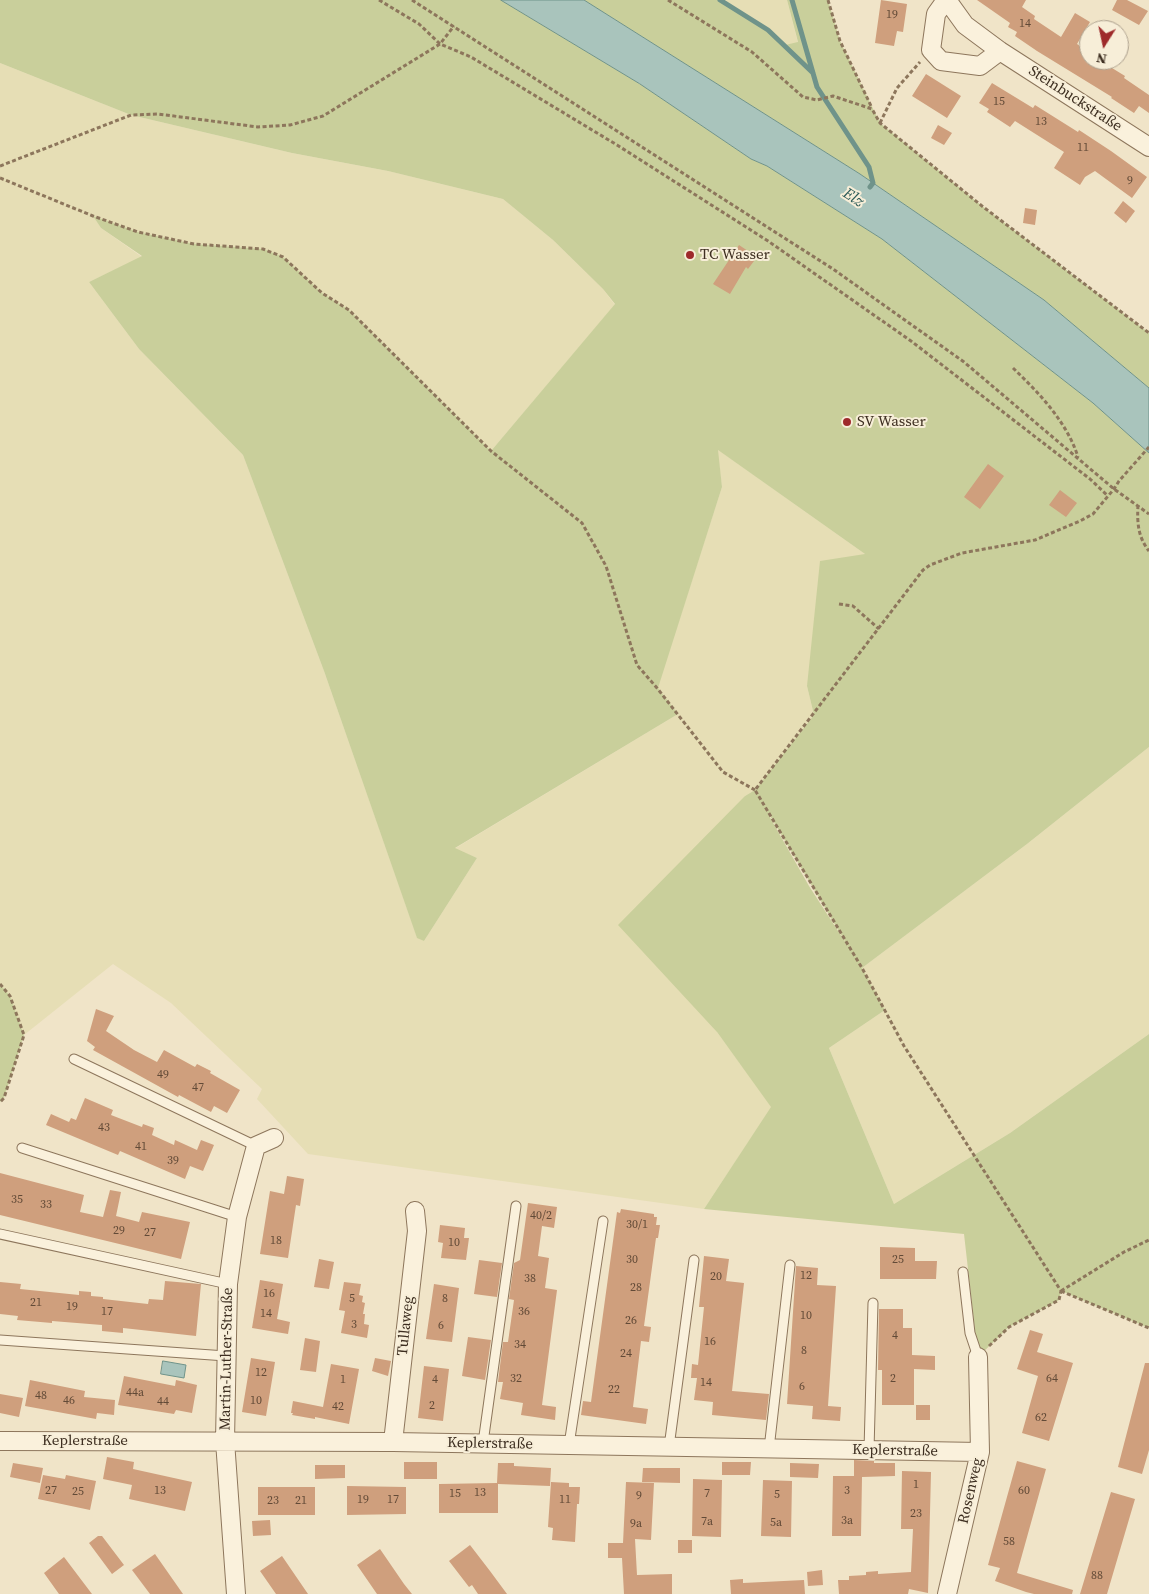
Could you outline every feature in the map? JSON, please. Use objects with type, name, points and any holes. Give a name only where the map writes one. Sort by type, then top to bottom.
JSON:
[{"type":"street","name":"Steinbuckstraße","points":[[931,50],[936,14],[947,0],[965,25],[1000,51],[1149,148]]},
{"type":"street","points":[[931,50],[941,61],[980,66],[1000,51]]},
{"type":"street","points":[[256,1146],[274,1138]]},
{"type":"street","name":"Martin-Luther-Straße","points":[[236,1594],[225,1441],[228,1284],[237,1217],[256,1146]]},
{"type":"street","name":"Tullaweg","points":[[393,1442],[417,1231],[415,1211]]},
{"type":"street","name":"Rosenweg","points":[[948,1594],[980,1452],[978,1357]]},
{"type":"street","name":"Keplerstraße","points":[[0,1441],[393,1442],[980,1452]]},
{"type":"lane","points":[[74,1060],[256,1146]]},
{"type":"lane","points":[[22,1148],[237,1217]]},
{"type":"lane","points":[[482,1443],[516,1206]]},
{"type":"lane","points":[[569,1445],[603,1221]]},
{"type":"lane","points":[[0,1234],[228,1284]]},
{"type":"lane","points":[[669,1447],[694,1260]]},
{"type":"lane","points":[[769,1448],[790,1265]]},
{"type":"lane","points":[[963,1272],[970,1333],[978,1357]]},
{"type":"lane","points":[[869,1450],[872,1303]]},
{"type":"lane","points":[[0,1340],[226,1356]]},
{"type":"path","points":[[379,0],[419,24],[440,44],[471,57],[768,241],[911,341],[1090,479],[1108,496]]},
{"type":"path","points":[[412,0],[833,269],[964,362],[1114,490],[1149,514]]},
{"type":"path","points":[[668,0],[752,52],[803,97],[817,100],[831,97],[851,101],[872,109]]},
{"type":"path","points":[[828,0],[840,40],[880,124],[982,206],[1149,333]]},
{"type":"path","points":[[0,166],[131,115],[158,114],[258,127],[290,125],[322,116],[440,44],[454,26]]},
{"type":"path","points":[[880,124],[897,88],[931,50]]},
{"type":"path","points":[[0,178],[138,232],[194,244],[263,249],[283,257],[322,293],[349,310],[491,451],[582,523],[606,566],[637,665],[663,694],[723,772],[755,790],[862,968],[904,1046],[1061,1291],[1149,1328]]},
{"type":"path","points":[[1013,368],[1036,390],[1048,406],[1068,434],[1079,459]]},
{"type":"path","points":[[755,790],[923,570],[930,565],[962,554],[1019,544],[1046,536],[1093,514],[1149,447]]},
{"type":"path","points":[[1138,505],[1137,522],[1140,537],[1149,551]]},
{"type":"path","points":[[839,604],[853,606],[879,628]]},
{"type":"path","points":[[0,984],[10,996],[24,1035],[4,1098],[0,1102]]},
{"type":"path","points":[[978,1357],[1009,1327],[1059,1300],[1061,1291],[1124,1252],[1149,1240]]},
{"type":"shaded area","points":[[720,0],[787,0],[798,43],[785,45],[768,30]]},
{"type":"shaded area","points":[[0,63],[131,115],[292,153],[388,171],[503,199],[553,240],[603,289],[615,305],[491,451],[349,310],[322,293],[263,249],[194,244],[138,232],[94,217],[101,228],[142,257],[89,282],[139,349],[243,455],[324,671],[417,937],[424,941],[477,858],[454,849],[678,714],[657,688],[722,487],[717,449],[865,554],[807,686],[814,715],[755,790],[745,796],[717,1032],[772,1107],[704,1209],[308,1154],[257,1099],[262,1089],[171,1003],[113,964],[24,1035],[10,996],[0,984]]},
{"type":"shaded area","points":[[1149,747],[1149,1034],[1010,1133],[894,1204],[829,1048],[885,1010],[862,968],[1027,844]]},
{"type":"green space","points":[[0,0],[501,0],[640,84],[751,159],[767,166],[882,239],[1093,403],[1149,453],[1149,747],[1027,844],[862,968],[885,1010],[829,1048],[894,1204],[1010,1133],[1149,1034],[1149,1328],[1061,1291],[1059,1300],[1009,1327],[978,1357],[964,1234],[704,1209],[771,1107],[717,1032],[618,925],[745,796],[755,790],[814,715],[807,686],[820,561],[865,554],[718,450],[722,487],[658,688],[678,714],[455,848],[477,858],[424,941],[417,938],[324,671],[243,455],[139,349],[89,282],[142,256],[101,228],[93,216],[138,232],[194,244],[263,249],[283,257],[322,293],[349,310],[491,451],[615,304],[603,289],[553,240],[503,199],[388,171],[292,153],[131,115],[0,63]],"holes":[[[769,814],[849,948],[809,886]]]},
{"type":"green space","points":[[584,0],[720,0],[768,30],[785,45],[798,42],[787,0],[828,0],[840,41],[880,123],[982,206],[1149,333],[1149,388],[1044,300],[860,174]]},
{"type":"green space","points":[[0,984],[10,996],[24,1035],[4,1098],[0,1102]]},
{"type":"water","name":"Elz","points":[[501,0],[584,0],[860,174],[1044,300],[1149,388],[1149,453],[1093,403],[882,239],[767,166],[751,159],[640,84]]},
{"type":"water","points":[[163,1361],[186,1365],[184,1378],[161,1374]]},
{"type":"building","points":[[881,0],[907,4],[903,32],[897,31],[894,46],[875,43]]},
{"type":"building","points":[[977,0],[1026,0],[1022,7],[1035,16],[1034,19],[1061,37],[1075,13],[1087,20],[1079,20],[1079,41],[1077,44],[1079,45],[1079,70],[1115,70],[1149,95],[1149,113],[1139,106],[1134,113],[1112,97],[1037,51],[1015,36],[1017,32],[1008,27],[1010,23]]},
{"type":"building","points":[[1117,0],[1127,0],[1148,11],[1139,25],[1112,10]]},
{"type":"building","points":[[926,74],[961,96],[947,118],[912,96]]},
{"type":"building","points":[[992,83],[1033,108],[1035,105],[1078,132],[1079,130],[1147,177],[1132,198],[1095,171],[1085,177],[1080,185],[1054,168],[1064,152],[1015,121],[1010,127],[987,112],[989,109],[979,103]]},
{"type":"building","points":[[938,125],[952,133],[944,145],[931,138]]},
{"type":"building","points":[[1123,201],[1135,211],[1126,223],[1114,213]]},
{"type":"building","points":[[1025,208],[1037,210],[1035,225],[1023,223]]},
{"type":"building","points":[[739,245],[757,257],[748,269],[746,267],[730,294],[713,284]]},
{"type":"building","points":[[988,464],[1004,476],[980,509],[964,497]]},
{"type":"building","points":[[1060,490],[1077,503],[1066,517],[1049,505]]},
{"type":"building","points":[[96,1009],[114,1016],[106,1031],[134,1050],[157,1062],[164,1050],[195,1067],[197,1064],[211,1071],[210,1073],[240,1090],[227,1113],[214,1106],[211,1112],[179,1095],[178,1097],[93,1050],[95,1047],[87,1041]]},
{"type":"building","points":[[85,1098],[113,1110],[111,1115],[142,1127],[143,1124],[154,1128],[152,1135],[174,1145],[175,1140],[197,1150],[201,1140],[214,1145],[203,1171],[190,1166],[185,1179],[120,1151],[118,1155],[46,1125],[51,1114],[69,1122],[71,1118],[76,1120]]},
{"type":"building","points":[[0,1173],[84,1195],[80,1212],[103,1217],[110,1190],[121,1192],[116,1216],[139,1222],[142,1212],[190,1222],[181,1259],[0,1215]]},
{"type":"building","points":[[287,1176],[304,1179],[300,1206],[296,1205],[288,1258],[260,1254],[270,1191],[284,1194]]},
{"type":"building","points":[[528,1203],[557,1207],[554,1228],[542,1226],[538,1256],[549,1258],[545,1288],[557,1290],[542,1405],[556,1407],[555,1420],[521,1415],[523,1403],[500,1399],[503,1382],[498,1382],[503,1342],[508,1342],[514,1300],[509,1299],[514,1263],[520,1260]]},
{"type":"building","points":[[621,1209],[654,1214],[654,1217],[657,1217],[656,1225],[660,1225],[658,1238],[656,1238],[644,1326],[651,1327],[649,1342],[641,1341],[633,1407],[648,1409],[646,1424],[581,1415],[583,1401],[591,1402],[617,1212],[620,1213]]},
{"type":"building","points":[[440,1225],[465,1228],[464,1238],[469,1238],[466,1260],[441,1258],[443,1243],[438,1242]]},
{"type":"building","points":[[880,1247],[915,1248],[915,1261],[937,1261],[936,1279],[880,1279]]},
{"type":"building","points":[[704,1256],[729,1259],[726,1281],[744,1283],[732,1391],[769,1394],[766,1420],[712,1415],[713,1402],[694,1400],[697,1378],[691,1378],[692,1364],[698,1365],[704,1307],[699,1307]]},
{"type":"building","points":[[319,1259],[334,1262],[329,1289],[314,1287]]},
{"type":"building","points":[[479,1260],[502,1263],[497,1297],[474,1294]]},
{"type":"building","points":[[796,1266],[818,1268],[817,1285],[836,1286],[828,1406],[841,1407],[840,1421],[812,1419],[813,1406],[787,1404]]},
{"type":"building","points":[[260,1280],[283,1284],[277,1319],[290,1322],[288,1334],[252,1328]]},
{"type":"building","points":[[165,1281],[201,1284],[196,1336],[123,1328],[123,1333],[102,1331],[102,1325],[17,1320],[18,1316],[0,1314],[0,1282],[21,1284],[20,1289],[79,1295],[79,1291],[91,1292],[91,1296],[103,1297],[103,1299],[148,1304],[149,1299],[163,1300]]},
{"type":"building","points":[[344,1282],[361,1284],[359,1295],[363,1296],[362,1302],[365,1303],[364,1324],[369,1325],[367,1338],[341,1333],[345,1311],[339,1310]]},
{"type":"building","points":[[434,1284],[459,1288],[452,1342],[426,1339]]},
{"type":"building","points":[[879,1309],[903,1309],[903,1328],[912,1328],[912,1355],[935,1356],[935,1370],[914,1369],[914,1405],[882,1405],[882,1370],[878,1370]]},
{"type":"building","points":[[1030,1330],[1043,1334],[1037,1352],[1073,1363],[1049,1441],[1022,1433],[1038,1376],[1017,1369]]},
{"type":"building","points":[[468,1337],[491,1340],[485,1380],[462,1376]]},
{"type":"building","points":[[305,1338],[320,1341],[316,1372],[300,1370]]},
{"type":"building","points":[[251,1358],[275,1362],[266,1416],[242,1412]]},
{"type":"building","points":[[375,1358],[391,1361],[388,1376],[372,1371]]},
{"type":"building","points":[[1145,1363],[1149,1363],[1149,1450],[1142,1474],[1118,1467]]},
{"type":"building","points":[[331,1364],[359,1369],[349,1424],[315,1417],[315,1419],[292,1415],[293,1401],[323,1407]]},
{"type":"building","points":[[424,1366],[449,1369],[443,1421],[418,1418]]},
{"type":"building","points":[[124,1376],[175,1386],[176,1380],[197,1385],[192,1413],[176,1410],[174,1414],[118,1405]]},
{"type":"building","points":[[30,1380],[85,1391],[84,1397],[115,1400],[114,1415],[97,1413],[96,1419],[25,1406]]},
{"type":"building","points":[[0,1394],[23,1398],[19,1417],[0,1413]]},
{"type":"building","points":[[916,1405],[930,1405],[930,1420],[916,1420]]},
{"type":"building","points":[[107,1457],[134,1462],[133,1469],[192,1482],[185,1511],[129,1499],[132,1485],[103,1479]]},
{"type":"building","points":[[854,1460],[874,1461],[874,1463],[895,1463],[895,1476],[862,1477],[861,1536],[832,1536],[833,1476],[854,1476]]},
{"type":"building","points":[[1017,1461],[1046,1469],[1017,1573],[1073,1590],[1072,1594],[1034,1594],[1026,1592],[995,1581],[1000,1568],[988,1565]]},
{"type":"building","points":[[404,1462],[437,1462],[437,1479],[404,1479]]},
{"type":"building","points":[[722,1462],[751,1462],[750,1475],[722,1475]]},
{"type":"building","points":[[13,1463],[43,1468],[40,1483],[10,1477]]},
{"type":"building","points":[[498,1463],[514,1463],[514,1466],[551,1468],[550,1486],[498,1484],[498,1513],[439,1513],[439,1484],[497,1483]]},
{"type":"building","points":[[790,1463],[819,1464],[818,1478],[790,1477]]},
{"type":"building","points":[[315,1465],[345,1465],[345,1478],[315,1479]]},
{"type":"building","points":[[643,1468],[680,1468],[680,1483],[642,1482]]},
{"type":"building","points":[[902,1471],[931,1472],[928,1593],[909,1589],[908,1594],[839,1594],[838,1580],[849,1580],[849,1576],[866,1575],[866,1572],[878,1571],[878,1574],[911,1572],[913,1529],[901,1529]]},
{"type":"building","points":[[43,1475],[65,1479],[66,1475],[96,1481],[90,1510],[38,1499]]},
{"type":"building","points":[[693,1479],[722,1480],[721,1537],[692,1536]]},
{"type":"building","points":[[763,1480],[792,1481],[791,1537],[761,1536]]},
{"type":"building","points":[[551,1482],[569,1483],[569,1487],[580,1487],[575,1542],[552,1540],[553,1528],[548,1527]]},
{"type":"building","points":[[626,1482],[654,1483],[651,1540],[635,1539],[637,1575],[672,1574],[672,1594],[624,1594],[622,1558],[608,1558],[608,1543],[623,1543]]},
{"type":"building","points":[[347,1486],[406,1487],[406,1514],[347,1515]]},
{"type":"building","points":[[258,1487],[315,1487],[315,1515],[258,1515]]},
{"type":"building","points":[[1111,1492],[1135,1499],[1107,1594],[1080,1594]]},
{"type":"building","points":[[270,1520],[271,1535],[253,1536],[252,1521]]},
{"type":"building","points":[[98,1536],[102,1536],[124,1565],[112,1574],[89,1543]]},
{"type":"building","points":[[678,1540],[692,1540],[692,1553],[678,1553]]},
{"type":"building","points":[[470,1545],[507,1594],[478,1594],[472,1585],[469,1587],[449,1561]]},
{"type":"building","points":[[380,1549],[412,1594],[377,1594],[357,1565]]},
{"type":"building","points":[[155,1554],[183,1594],[150,1594],[132,1570]]},
{"type":"building","points":[[282,1556],[308,1594],[276,1594],[260,1571]]},
{"type":"building","points":[[64,1557],[92,1594],[59,1594],[44,1573]]},
{"type":"building","points":[[822,1570],[823,1585],[808,1586],[807,1572]]},
{"type":"building","points":[[743,1579],[743,1583],[804,1580],[805,1594],[731,1594],[730,1580]]},
{"type":"waterway","points":[[720,0],[768,30],[813,73]]},
{"type":"waterway","points":[[792,0],[817,87],[869,167],[873,183],[870,187]]},
{"type":"place","name":"TC Wasser","points":[[690,255]]},
{"type":"place","name":"SV Wasser","points":[[847,422]]}]
